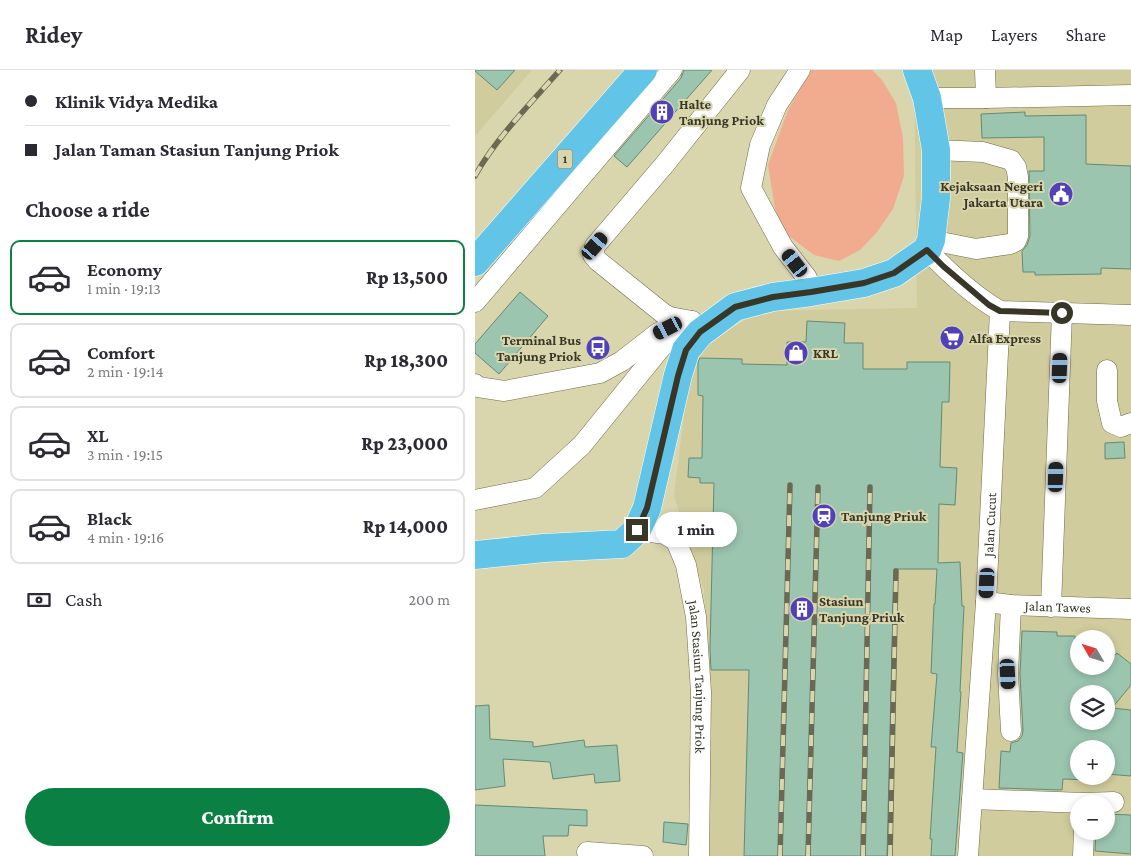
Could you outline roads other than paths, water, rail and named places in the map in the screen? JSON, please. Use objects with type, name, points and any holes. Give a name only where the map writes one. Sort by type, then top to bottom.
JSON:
[{"type":"highway","name":"1","points":[[481,255],[643,70]]},
{"type":"highway","points":[[475,555],[545,548],[622,544],[637,530],[647,508],[678,376],[686,350],[700,332],[735,307],[773,297],[864,283],[894,273],[929,245],[936,198],[936,150],[927,98],[917,70]]},
{"type":"street","points":[[475,302],[672,70]]},
{"type":"street","points":[[692,321],[663,314],[593,255],[595,246],[665,164],[740,70]]},
{"type":"street","points":[[800,70],[777,105],[760,145],[751,188],[783,248],[807,278],[811,292]]},
{"type":"street","points":[[985,70],[986,98]]},
{"type":"street","points":[[927,98],[1131,95]]},
{"type":"street","points":[[929,245],[976,249],[1010,244],[1016,241],[1018,236],[1018,177],[1016,167],[1011,160],[983,152],[936,150]]},
{"type":"street","points":[[481,255],[494,243],[520,237],[539,227]]},
{"type":"street","points":[[929,245],[943,266],[989,305],[1000,311],[1131,315]]},
{"type":"street","points":[[475,384],[478,387],[504,391],[600,373],[622,361],[658,333],[668,328],[735,307]]},
{"type":"street","name":"Jalan Cucut","points":[[968,856],[981,674],[1000,311]]},
{"type":"street","points":[[1051,606],[1062,313]]},
{"type":"street","points":[[475,500],[535,488],[583,445],[664,344],[692,321]]},
{"type":"street","points":[[1107,370],[1107,401],[1112,423],[1121,427],[1131,423]]},
{"type":"street","name":"Jalan Stasiun Tanjung Priok","points":[[637,530],[665,534],[676,541],[686,565],[696,617],[701,692],[699,856]]},
{"type":"street","name":"Jalan Tawes","points":[[985,602],[1011,605],[1131,610]]},
{"type":"street","points":[[1011,605],[1008,674],[1011,731]]},
{"type":"street","points":[[981,674],[1008,674]]},
{"type":"street","points":[[972,799],[1070,802]]},
{"type":"street","points":[[1083,856],[1084,840]]},
{"type":"street","points":[[587,852],[643,856]]},
{"type":"railway","points":[[475,176],[503,134],[560,70]]},
{"type":"railway","points":[[780,856],[790,485]]},
{"type":"railway","points":[[808,856],[818,487]]},
{"type":"railway","points":[[863,856],[870,487]]},
{"type":"railway","points":[[890,856],[896,571]]},
{"type":"place","name":"Halte Tanjung Priok","points":[[662,112]]},
{"type":"place","name":"Kejaksaan Negeri Jakarta Utara","points":[[1061,194]]},
{"type":"place","name":"Alfa Express","points":[[952,338]]},
{"type":"place","name":"Terminal Bus Tanjung Priok","points":[[598,348]]},
{"type":"place","name":"KRL","points":[[796,353]]},
{"type":"place","name":"Tanjung Priuk","points":[[824,516]]},
{"type":"place","name":"Stasiun Tanjung Priuk","points":[[802,609]]}]
